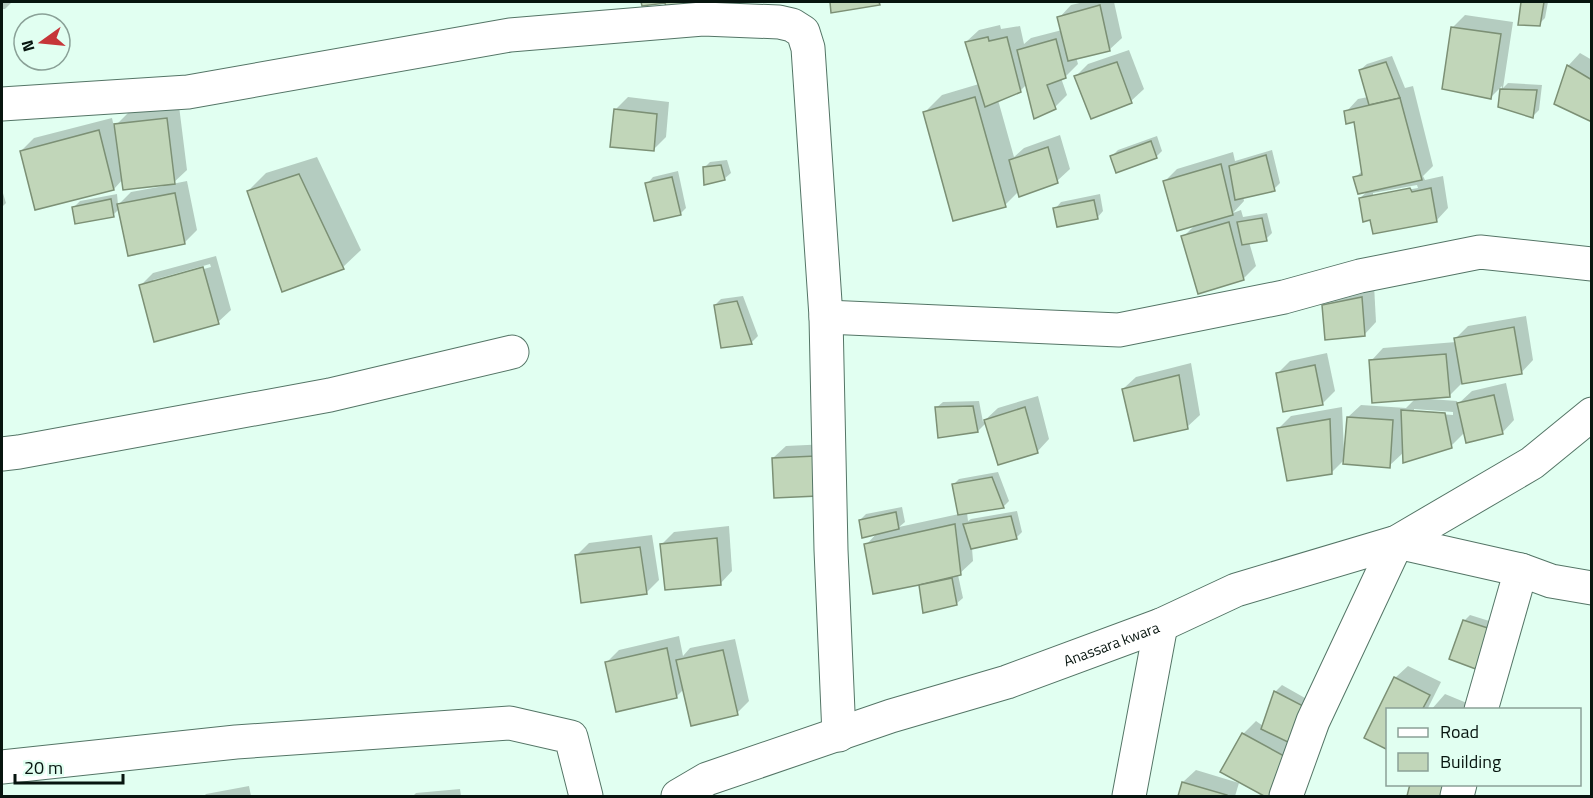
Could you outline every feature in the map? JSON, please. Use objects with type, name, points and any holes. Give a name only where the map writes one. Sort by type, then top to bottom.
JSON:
[{"type":"street","points":[[2,104],[188,92],[510,35],[703,19],[779,22],[792,25],[804,32],[808,48],[826,317],[831,550],[839,735]]},
{"type":"street","points":[[826,317],[1119,330],[1284,297],[1360,276],[1480,252],[1592,264]]},
{"type":"street","points":[[2,454],[330,395],[512,352]]},
{"type":"street","name":"Anassara kwara","points":[[678,796],[707,780],[891,716],[1007,682],[1161,625],[1236,590],[1397,542],[1532,463],[1592,414]]},
{"type":"street","points":[[1286,796],[1313,721],[1397,542],[1521,570],[1551,581],[1592,588]]},
{"type":"street","points":[[1482,708],[1521,570]]},
{"type":"street","points":[[1129,796],[1161,625]]},
{"type":"street","points":[[2,767],[236,742],[510,723],[571,737],[586,796]]},
{"type":"building","points":[[641,2],[702,2],[702,5],[668,13],[665,3],[642,6]]},
{"type":"building","points":[[830,2],[879,2],[880,5],[831,13]]},
{"type":"building","points":[[1521,2],[1544,2],[1540,26],[1518,25]]},
{"type":"building","points":[[1100,5],[1110,51],[1068,61],[1057,17]]},
{"type":"building","points":[[1451,27],[1501,34],[1491,99],[1442,89]]},
{"type":"building","points":[[988,37],[989,41],[1007,37],[1021,92],[985,107],[965,42]]},
{"type":"building","points":[[1056,39],[1066,78],[1047,85],[1056,109],[1034,119],[1017,50]]},
{"type":"building","points":[[1117,62],[1132,103],[1091,119],[1074,76]]},
{"type":"building","points":[[1386,62],[1400,98],[1369,105],[1359,70]]},
{"type":"building","points":[[1567,65],[1592,80],[1592,122],[1554,104]]},
{"type":"building","points":[[1500,89],[1537,90],[1533,118],[1498,107]]},
{"type":"building","points":[[975,97],[1006,207],[953,221],[923,112]]},
{"type":"building","points":[[1400,98],[1422,180],[1358,194],[1353,177],[1362,175],[1354,122],[1346,124],[1344,111]]},
{"type":"building","points":[[614,109],[657,114],[654,151],[610,147]]},
{"type":"building","points":[[167,118],[175,184],[123,190],[114,124]]},
{"type":"building","points":[[99,130],[114,190],[35,210],[20,151]]},
{"type":"building","points":[[1151,141],[1157,158],[1116,173],[1110,156]]},
{"type":"building","points":[[1048,147],[1058,183],[1019,197],[1009,160]]},
{"type":"building","points":[[1266,155],[1275,191],[1235,200],[1229,166]]},
{"type":"building","points":[[1221,164],[1233,215],[1177,231],[1163,181]]},
{"type":"building","points":[[721,165],[725,180],[704,185],[703,167]]},
{"type":"building","points":[[299,174],[344,269],[282,292],[247,191]]},
{"type":"building","points":[[672,177],[681,215],[654,221],[645,183]]},
{"type":"building","points":[[1410,188],[1412,192],[1431,188],[1437,222],[1373,234],[1370,220],[1363,222],[1359,198]]},
{"type":"building","points":[[175,193],[185,244],[128,256],[117,204]]},
{"type":"building","points":[[111,199],[114,217],[75,224],[72,207]]},
{"type":"building","points":[[1094,200],[1098,219],[1057,227],[1053,208]]},
{"type":"building","points":[[1262,218],[1267,241],[1242,245],[1237,222]]},
{"type":"building","points":[[1229,222],[1244,280],[1198,294],[1181,236]]},
{"type":"building","points":[[203,267],[219,324],[154,342],[139,285]]},
{"type":"building","points":[[1362,297],[1365,336],[1325,340],[1322,305]]},
{"type":"building","points":[[737,301],[752,344],[721,348],[714,305]]},
{"type":"building","points":[[1514,327],[1522,374],[1462,384],[1454,338]]},
{"type":"building","points":[[1446,354],[1450,397],[1372,403],[1369,360]]},
{"type":"building","points":[[1315,365],[1323,405],[1283,412],[1276,373]]},
{"type":"building","points":[[1179,375],[1188,429],[1134,441],[1122,389]]},
{"type":"building","points":[[1494,395],[1503,434],[1466,443],[1457,403]]},
{"type":"building","points":[[973,406],[978,432],[938,438],[935,407]]},
{"type":"building","points":[[1025,407],[1038,453],[998,465],[984,420]]},
{"type":"building","points":[[1401,410],[1445,413],[1452,448],[1403,463]]},
{"type":"building","points":[[1347,417],[1393,420],[1390,468],[1343,464]]},
{"type":"building","points":[[1330,419],[1332,474],[1287,481],[1277,428]]},
{"type":"building","points":[[816,456],[818,496],[774,498],[772,458]]},
{"type":"building","points":[[992,477],[1004,508],[958,515],[952,484]]},
{"type":"building","points":[[896,512],[899,529],[862,538],[859,520]]},
{"type":"building","points":[[1011,516],[1017,539],[971,549],[963,524]]},
{"type":"building","points":[[955,524],[961,575],[873,594],[864,544]]},
{"type":"building","points":[[717,538],[721,585],[665,590],[660,544]]},
{"type":"building","points":[[640,547],[647,594],[581,603],[575,555]]},
{"type":"building","points":[[952,578],[957,605],[923,613],[919,585]]},
{"type":"building","points":[[1463,620],[1494,630],[1481,671],[1449,659]]},
{"type":"building","points":[[667,648],[677,698],[616,712],[605,662]]},
{"type":"building","points":[[723,650],[738,715],[691,726],[676,660]]},
{"type":"building","points":[[1394,677],[1430,695],[1423,708],[1386,708],[1386,749],[1364,738]]},
{"type":"building","points":[[1274,691],[1307,708],[1292,744],[1261,729]]},
{"type":"building","points":[[1242,733],[1295,762],[1276,796],[1264,796],[1220,772]]},
{"type":"building","points":[[1182,782],[1227,795],[1227,796],[1178,796]]},
{"type":"building","points":[[1410,786],[1448,786],[1445,796],[1407,796]]}]
